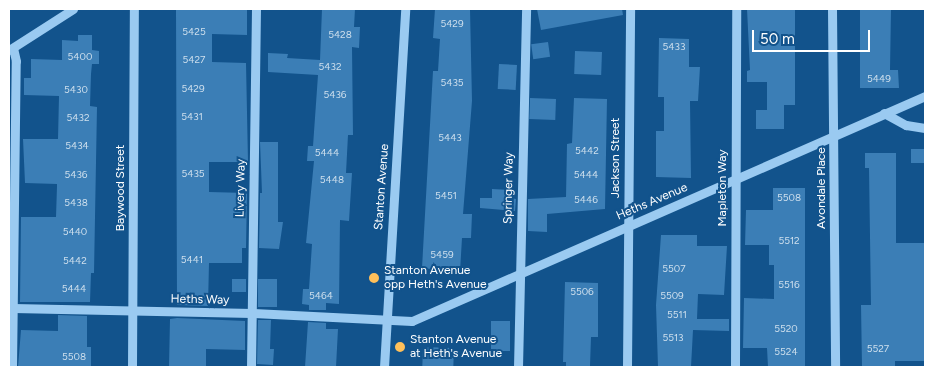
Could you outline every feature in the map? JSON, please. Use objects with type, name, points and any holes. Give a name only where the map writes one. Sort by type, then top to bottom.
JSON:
[{"type":"street","points":[[12,367],[16,61],[11,49],[73,9]]},
{"type":"street","name":"Baywood Street","points":[[132,367],[134,9]]},
{"type":"street","name":"Livery Way","points":[[251,367],[256,9]]},
{"type":"street","name":"Stanton Avenue","points":[[384,367],[405,9]]},
{"type":"street","name":"Springer Way","points":[[518,367],[526,9]]},
{"type":"street","name":"Jackson Street","points":[[627,367],[630,9]]},
{"type":"street","name":"Mapleton Way","points":[[735,367],[736,9]]},
{"type":"street","name":"Avondale Place","points":[[832,9],[835,367]]},
{"type":"street","name":"Heths Avenue","points":[[386,320],[412,321],[925,96]]},
{"type":"street","points":[[884,114],[906,125],[925,128]]},
{"type":"street","name":"Heths Way","points":[[13,308],[252,313],[386,320]]},
{"type":"building","points":[[176,9],[247,9],[247,35],[212,34],[212,62],[246,63],[248,162],[209,162],[209,192],[247,193],[246,248],[242,248],[242,263],[209,263],[208,306],[177,305]]},
{"type":"building","points":[[322,9],[355,9],[354,27],[360,27],[359,48],[352,47],[353,135],[348,135],[346,173],[352,173],[349,221],[340,220],[339,304],[326,303],[326,310],[309,310],[309,305],[302,304],[303,289],[309,289],[312,244],[306,243],[314,161],[307,161],[308,146],[313,146],[318,75],[268,72],[268,53],[288,54],[287,58],[320,60]]},
{"type":"building","points":[[435,9],[470,9],[472,101],[463,214],[472,214],[471,238],[462,238],[460,272],[422,268],[433,71],[438,71],[440,39],[433,38]]},
{"type":"building","points":[[537,9],[622,9],[623,15],[541,30]]},
{"type":"building","points":[[747,9],[795,9],[795,105],[784,105],[784,129],[756,129],[756,110],[767,110],[767,82],[747,82],[747,71],[750,70]]},
{"type":"building","points":[[860,9],[891,9],[890,70],[898,70],[899,88],[860,88]]},
{"type":"building","points":[[78,35],[92,35],[92,50],[99,51],[99,64],[92,64],[91,74],[90,106],[97,107],[94,273],[91,273],[90,302],[20,302],[21,217],[56,217],[57,186],[57,184],[25,183],[23,139],[58,139],[59,96],[24,95],[24,78],[31,78],[31,59],[62,60],[62,40],[78,41]]},
{"type":"building","points":[[659,38],[689,39],[689,67],[700,67],[698,101],[690,101],[691,178],[656,177],[656,131],[664,131],[664,97],[658,97]]},
{"type":"building","points":[[548,42],[550,57],[533,59],[531,44]]},
{"type":"building","points":[[575,51],[602,52],[601,75],[574,74]]},
{"type":"building","points":[[499,64],[517,65],[516,90],[498,89]]},
{"type":"building","points":[[530,98],[556,99],[555,120],[529,119]]},
{"type":"building","points":[[574,98],[607,99],[605,209],[547,214],[547,232],[528,231],[528,199],[566,197],[567,144],[572,143]]},
{"type":"building","points":[[260,142],[278,142],[278,222],[283,222],[279,249],[259,248],[260,193],[262,193]]},
{"type":"building","points":[[911,149],[924,149],[924,163],[911,163]]},
{"type":"building","points":[[865,153],[896,153],[896,243],[925,243],[925,361],[895,361],[895,367],[862,367],[861,305],[871,305],[869,168],[865,168]]},
{"type":"building","points":[[773,188],[805,188],[805,367],[768,367],[767,348],[743,348],[744,298],[774,299],[774,265],[769,265],[769,245],[745,245],[746,210],[773,210]]},
{"type":"building","points":[[492,189],[510,190],[510,198],[516,199],[515,211],[480,208],[480,198],[492,198]]},
{"type":"building","points":[[661,235],[697,235],[697,246],[727,246],[724,295],[698,294],[697,319],[729,319],[729,331],[693,330],[691,367],[658,367],[656,305]]},
{"type":"building","points":[[232,279],[246,279],[246,292],[232,292]]},
{"type":"building","points":[[258,279],[277,279],[277,307],[258,307]]},
{"type":"building","points":[[565,282],[598,283],[598,337],[591,337],[590,366],[566,366],[566,362],[563,362]]},
{"type":"building","points":[[58,315],[87,316],[87,347],[91,347],[91,367],[18,367],[21,330],[58,331]]},
{"type":"building","points":[[170,319],[245,321],[245,350],[206,349],[206,367],[169,367]]},
{"type":"building","points":[[258,320],[271,320],[270,349],[274,349],[273,365],[257,364]]},
{"type":"building","points":[[491,321],[510,321],[510,351],[491,351]]},
{"type":"building","points":[[308,322],[326,323],[326,329],[338,329],[336,367],[305,367]]},
{"type":"building","points":[[423,347],[454,348],[453,367],[422,367]]},
{"type":"place","name":"Stanton Avenue opp Heth's Avenue","points":[[374,278]]},
{"type":"place","name":"Stanton Avenue at Heth's Avenue","points":[[400,347]]}]
